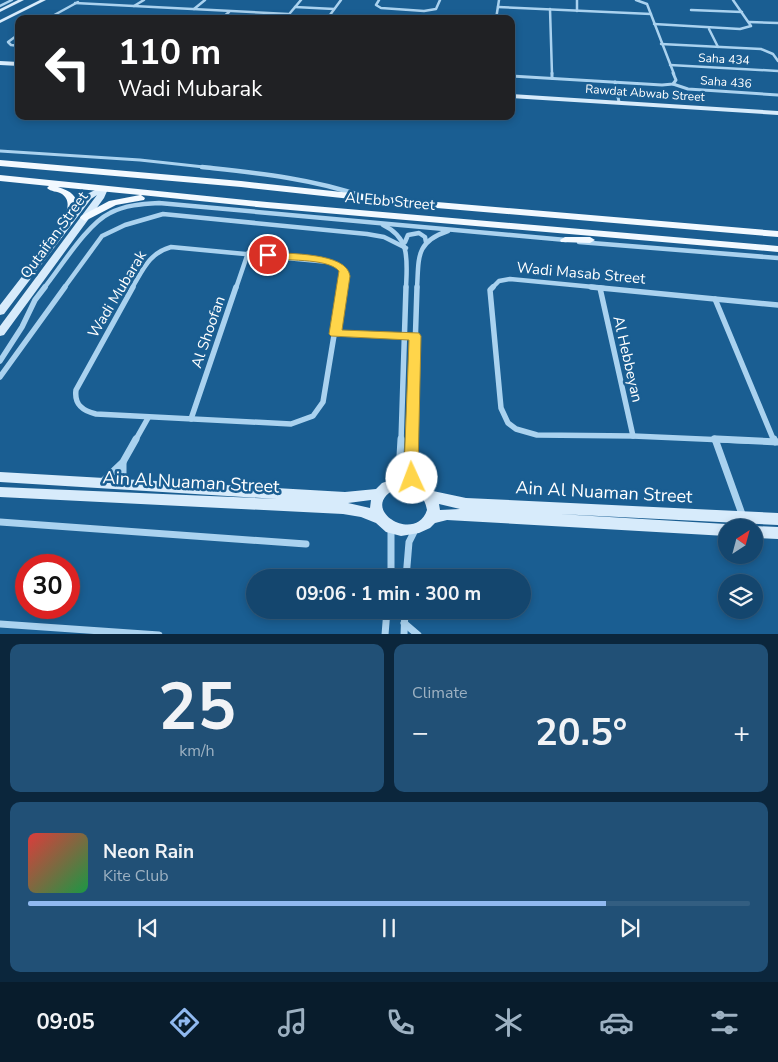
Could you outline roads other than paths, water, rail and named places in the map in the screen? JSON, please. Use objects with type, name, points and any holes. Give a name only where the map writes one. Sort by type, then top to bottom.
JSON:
[{"type":"main road","name":"Al Ebb Street","points":[[0,164],[99,171],[778,234]]},
{"type":"main road","points":[[0,171],[77,177],[86,175],[87,170]]},
{"type":"main road","points":[[99,171],[106,180],[104,188],[133,182],[256,191],[304,191]]},
{"type":"main road","name":"Al Ebb Street","points":[[0,178],[266,205],[778,249]]},
{"type":"main road","points":[[0,178],[65,192],[73,202],[67,224]]},
{"type":"main road","points":[[85,218],[101,208],[122,200],[174,196]]},
{"type":"main road","points":[[266,205],[320,217]]},
{"type":"main road","points":[[565,240],[658,238]]},
{"type":"street","points":[[0,6],[12,0]]},
{"type":"street","points":[[0,11],[22,0]]},
{"type":"street","points":[[0,17],[35,0]]},
{"type":"street","points":[[0,22],[44,0]]},
{"type":"street","points":[[55,15],[81,0]]},
{"type":"street","points":[[134,6],[144,0]]},
{"type":"street","points":[[193,9],[205,0]]},
{"type":"street","points":[[76,3],[288,14],[302,0]]},
{"type":"street","points":[[330,15],[341,0]]},
{"type":"street","points":[[379,0],[377,6],[383,9],[424,11],[436,9],[440,0]]},
{"type":"street","points":[[497,15],[499,0]]},
{"type":"street","points":[[577,0],[577,11]]},
{"type":"street","points":[[636,0],[647,1],[661,44],[676,80],[673,84]]},
{"type":"street","points":[[654,24],[747,28],[751,26],[733,0]]},
{"type":"street","points":[[295,7],[334,9]]},
{"type":"street","points":[[498,7],[651,14]]},
{"type":"street","points":[[550,9],[552,78]]},
{"type":"street","points":[[691,10],[742,12]]},
{"type":"street","points":[[226,15],[230,11]]},
{"type":"street","points":[[749,22],[778,23]]},
{"type":"street","points":[[700,26],[708,29],[718,47]]},
{"type":"street","points":[[708,29],[712,27]]},
{"type":"street","points":[[15,37],[8,42],[15,45]]},
{"type":"street","points":[[661,44],[764,50],[773,54],[778,60]]},
{"type":"street","points":[[0,63],[15,64]]},
{"type":"street","name":"Saha 434","points":[[670,65],[778,71]]},
{"type":"street","name":"Saha 436","points":[[515,76],[673,84],[688,89],[778,95]]},
{"type":"street","points":[[615,82],[619,102]]},
{"type":"street","name":"Rawdat Abwab Street","points":[[515,96],[778,113]]},
{"type":"street","name":"Al Ebb Street","points":[[0,150],[140,160],[288,177],[342,189],[365,197]]},
{"type":"street","name":"Qutaifan Street","points":[[0,333],[100,198],[104,188]]},
{"type":"street","name":"Qutaifan Street","points":[[0,312],[88,197],[104,188]]},
{"type":"street","name":"Al Ebb Street","points":[[124,207],[155,203],[778,258]]},
{"type":"street","name":"Qutaifan Street","points":[[0,361],[22,327],[35,300],[92,226],[104,215],[124,207]]},
{"type":"street","points":[[0,377],[102,236],[167,212],[373,234],[405,245]]},
{"type":"street","points":[[282,224],[287,214]]},
{"type":"street","points":[[373,222],[396,232],[405,245]]},
{"type":"street","points":[[414,484],[411,470],[419,253],[426,242],[436,235],[456,230]]},
{"type":"street","points":[[394,484],[400,456],[407,266],[405,245],[408,235],[416,233],[422,235],[426,242]]},
{"type":"street","name":"Wadi Mubarak","points":[[171,247],[326,261],[340,266],[344,271],[344,276],[335,334],[324,404],[312,417],[291,424],[148,418],[87,412],[76,403],[74,397],[76,390],[148,260],[161,250],[171,247]]},
{"type":"street","name":"Al Shoofan","points":[[191,419],[248,253]]},
{"type":"street","name":"Wadi Masab Street","points":[[776,442],[714,438],[548,436],[526,433],[508,423],[503,416],[490,294],[492,286],[499,281],[510,279],[778,305]]},
{"type":"street","name":"Al Hebbeyan","points":[[600,288],[633,436]]},
{"type":"street","points":[[715,299],[776,442]]},
{"type":"street","points":[[335,334],[415,336]]},
{"type":"street","points":[[98,484],[112,474],[123,462],[148,418]]},
{"type":"street","points":[[714,438],[744,519]]},
{"type":"street","points":[[123,462],[123,475],[128,486]]},
{"type":"street","name":"Ain Al Nuaman Street","points":[[0,477],[346,498],[379,494]]},
{"type":"street","points":[[394,484],[414,484],[420,486],[430,496],[433,510],[430,518],[415,529],[403,531],[391,528],[379,518],[376,510],[379,494],[394,484]]},
{"type":"street","name":"Ain Al Nuaman Street","points":[[0,492],[343,508],[362,511],[379,518]]},
{"type":"street","name":"Ain Al Nuaman Street","points":[[430,496],[466,504],[718,520]]},
{"type":"street","name":"Ain Al Nuaman Street","points":[[430,518],[447,514],[477,515],[718,530]]},
{"type":"street","name":"Ain Al Nuaman Street","points":[[763,520],[778,519]]},
{"type":"street","points":[[0,522],[306,544]]},
{"type":"street","points":[[391,528],[391,569]]},
{"type":"street","points":[[407,569],[409,542],[415,529]]},
{"type":"street","points":[[763,532],[778,533]]},
{"type":"street","points":[[384,633],[386,619]]},
{"type":"street","points":[[404,619],[404,634]]},
{"type":"street","points":[[404,623],[418,634]]},
{"type":"street","points":[[0,624],[159,634]]}]
